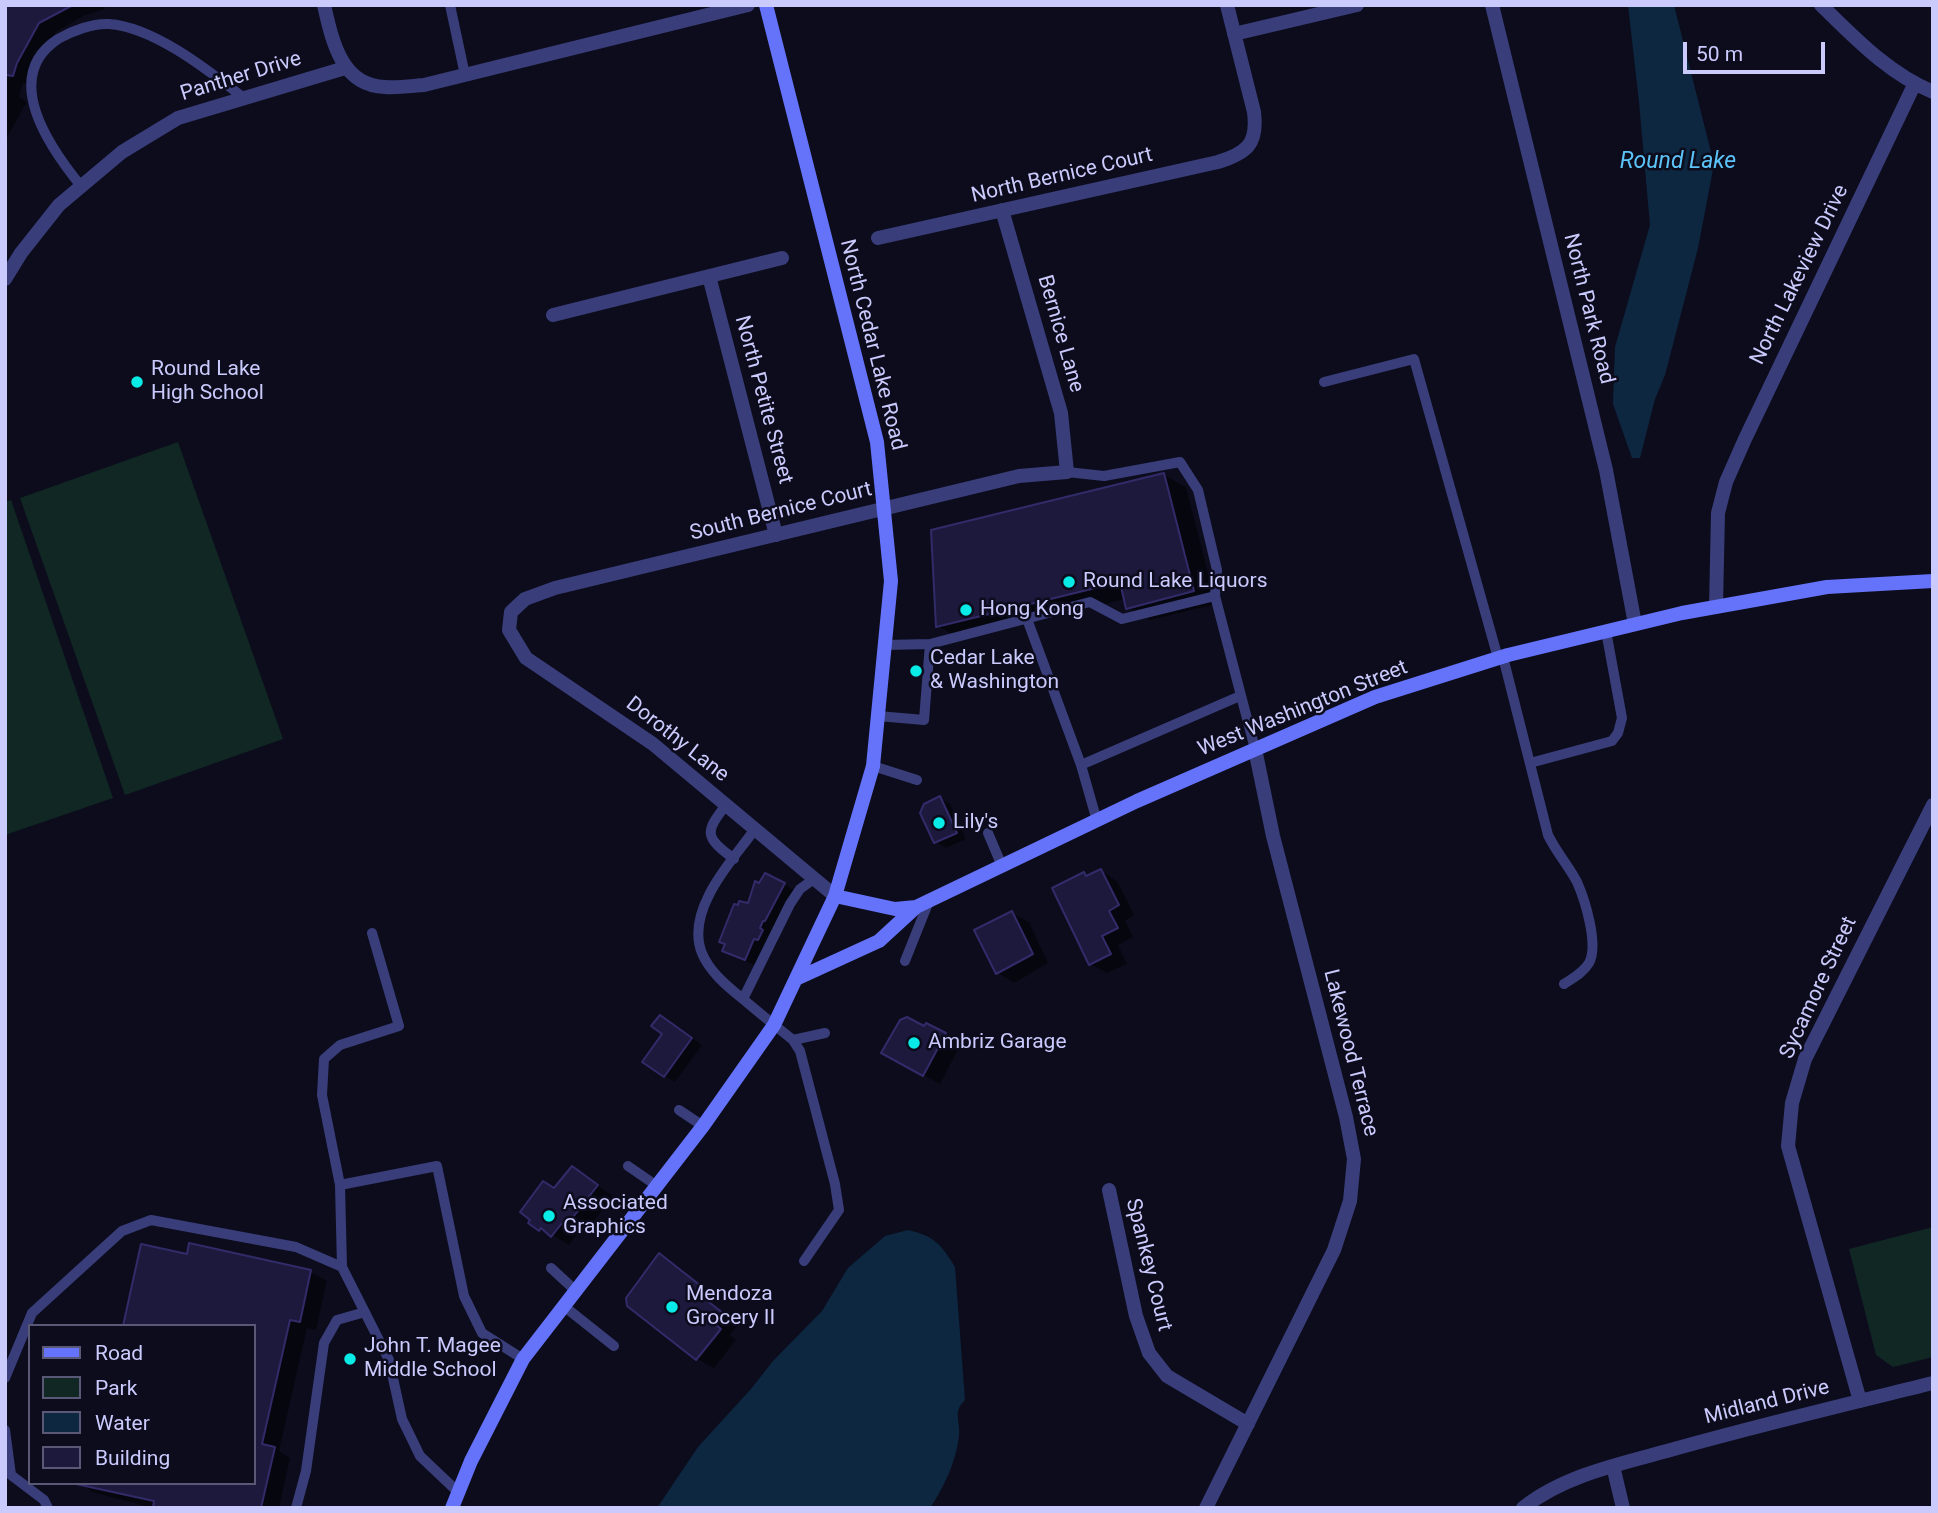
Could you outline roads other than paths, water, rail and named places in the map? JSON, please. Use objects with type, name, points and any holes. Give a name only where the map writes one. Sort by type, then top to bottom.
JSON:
[{"type":"main road","name":"North Cedar Lake Road","points":[[452,1508],[523,1359],[703,1126],[774,1025],[835,896],[873,766],[891,581],[877,442],[766,5]]},
{"type":"main road","name":"West Washington Street","points":[[835,896],[895,909],[922,904],[1097,821],[1375,697],[1500,658],[1635,624],[1827,587],[1933,580]]},
{"type":"main road","points":[[796,979],[879,941],[922,904]]},
{"type":"street","points":[[324,5],[332,43],[345,68],[360,82],[383,88],[424,85],[748,5]]},
{"type":"street","points":[[1227,5],[1234,34],[1357,5]]},
{"type":"street","name":"North Park Road","points":[[1492,5],[1606,470],[1635,624]]},
{"type":"street","points":[[1821,5],[1872,54],[1933,92]]},
{"type":"street","name":"North Bernice Court","points":[[878,238],[1218,162],[1239,155],[1251,143],[1256,129],[1234,34]]},
{"type":"street","name":"Panther Drive","points":[[5,279],[21,253],[59,205],[122,152],[178,118],[345,68]]},
{"type":"street","name":"North Lakeview Drive","points":[[1716,607],[1718,513],[1726,482],[1750,426],[1915,83]]},
{"type":"street","name":"Bernice Lane","points":[[1002,210],[1061,413],[1067,472]]},
{"type":"street","points":[[553,315],[782,258]]},
{"type":"street","name":"North Petite Street","points":[[709,276],[776,535]]},
{"type":"street","name":"South Bernice Court","points":[[511,612],[525,599],[555,588],[1019,476],[1067,472]]},
{"type":"street","name":"Dorothy Lane","points":[[511,612],[509,630],[526,658],[653,744],[835,896]]},
{"type":"street","name":"Lakewood Terrace","points":[[1206,1508],[1334,1250],[1350,1201],[1354,1159],[1346,1116],[1273,836],[1255,749]]},
{"type":"street","name":"Sycamore Street","points":[[1860,1401],[1788,1146],[1792,1103],[1805,1059],[1827,1011],[1933,805]]},
{"type":"street","name":"Spankey Court","points":[[1109,1190],[1136,1316],[1149,1353],[1167,1376],[1248,1424]]},
{"type":"street","name":"Midland Drive","points":[[1523,1508],[1568,1482],[1613,1466],[1712,1438],[1933,1383]]},
{"type":"street","points":[[1613,1466],[1623,1508]]},
{"type":"lane","points":[[450,5],[465,75]]},
{"type":"lane","points":[[81,186],[58,156],[39,122],[30,80],[37,59],[47,47],[62,37],[83,28],[108,24],[138,32],[187,56],[244,98]]},
{"type":"lane","points":[[1324,382],[1414,359],[1548,835],[1576,880],[1584,899],[1592,937],[1592,953],[1581,972],[1564,985]]},
{"type":"lane","points":[[1067,472],[1104,476],[1180,461],[1198,490],[1217,570],[1215,596],[1255,749]]},
{"type":"lane","points":[[885,645],[930,644],[1090,602],[1122,619],[1215,596]]},
{"type":"lane","points":[[1027,619],[1081,765],[1097,821]]},
{"type":"lane","points":[[1530,764],[1612,741],[1618,733],[1622,718],[1606,631]]},
{"type":"lane","points":[[878,716],[924,720],[930,644]]},
{"type":"lane","points":[[1081,765],[1240,696]]},
{"type":"lane","points":[[873,766],[917,780]]},
{"type":"lane","points":[[726,805],[710,831],[718,847],[734,859]]},
{"type":"lane","points":[[755,829],[709,892],[699,916],[698,944],[708,967],[793,1040],[800,1051],[835,1184],[839,1210],[804,1261]]},
{"type":"lane","points":[[988,833],[1002,866]]},
{"type":"lane","points":[[743,999],[790,904],[800,890],[814,879]]},
{"type":"lane","points":[[905,961],[922,904]]},
{"type":"lane","points":[[372,933],[399,1026],[340,1045],[324,1059],[322,1095],[340,1185],[342,1267],[389,1360],[402,1419],[420,1456],[458,1492]]},
{"type":"lane","points":[[793,1040],[825,1033]]},
{"type":"lane","points":[[679,1110],[703,1126]]},
{"type":"lane","points":[[340,1185],[437,1166],[464,1296],[482,1333],[523,1359]]},
{"type":"lane","points":[[628,1166],[657,1186]]},
{"type":"lane","points":[[5,1378],[32,1313],[122,1231],[151,1220],[296,1247],[342,1267]]},
{"type":"lane","points":[[551,1268],[576,1292]]},
{"type":"lane","points":[[565,1307],[614,1346]]},
{"type":"lane","points":[[296,1508],[306,1471],[324,1343],[337,1320],[365,1312]]},
{"type":"lane","points":[[5,1430],[11,1475],[44,1500],[48,1508]]},
{"type":"water","name":"Round Lake","points":[[1628,5],[1674,5],[1714,164],[1698,248],[1640,458],[1632,458],[1613,404],[1615,347],[1650,225]]},
{"type":"water","points":[[908,1230],[936,1242],[955,1267],[965,1400],[958,1413],[959,1436],[952,1465],[930,1508],[657,1508],[698,1447],[773,1361],[822,1311],[848,1268],[885,1236]]},
{"type":"place","name":"Round Lake High School","points":[[137,382]]},
{"type":"place","name":"Round Lake Liquors","points":[[1069,582]]},
{"type":"place","name":"Hong Kong","points":[[966,610]]},
{"type":"place","name":"Cedar Lake & Washington","points":[[916,671]]},
{"type":"place","name":"Lily's","points":[[939,823]]},
{"type":"place","name":"Ambriz Garage","points":[[914,1043]]},
{"type":"place","name":"Associated Graphics","points":[[549,1216]]},
{"type":"place","name":"Mendoza Grocery II","points":[[672,1307]]},
{"type":"place","name":"John T. Magee Middle School","points":[[350,1359]]}]
